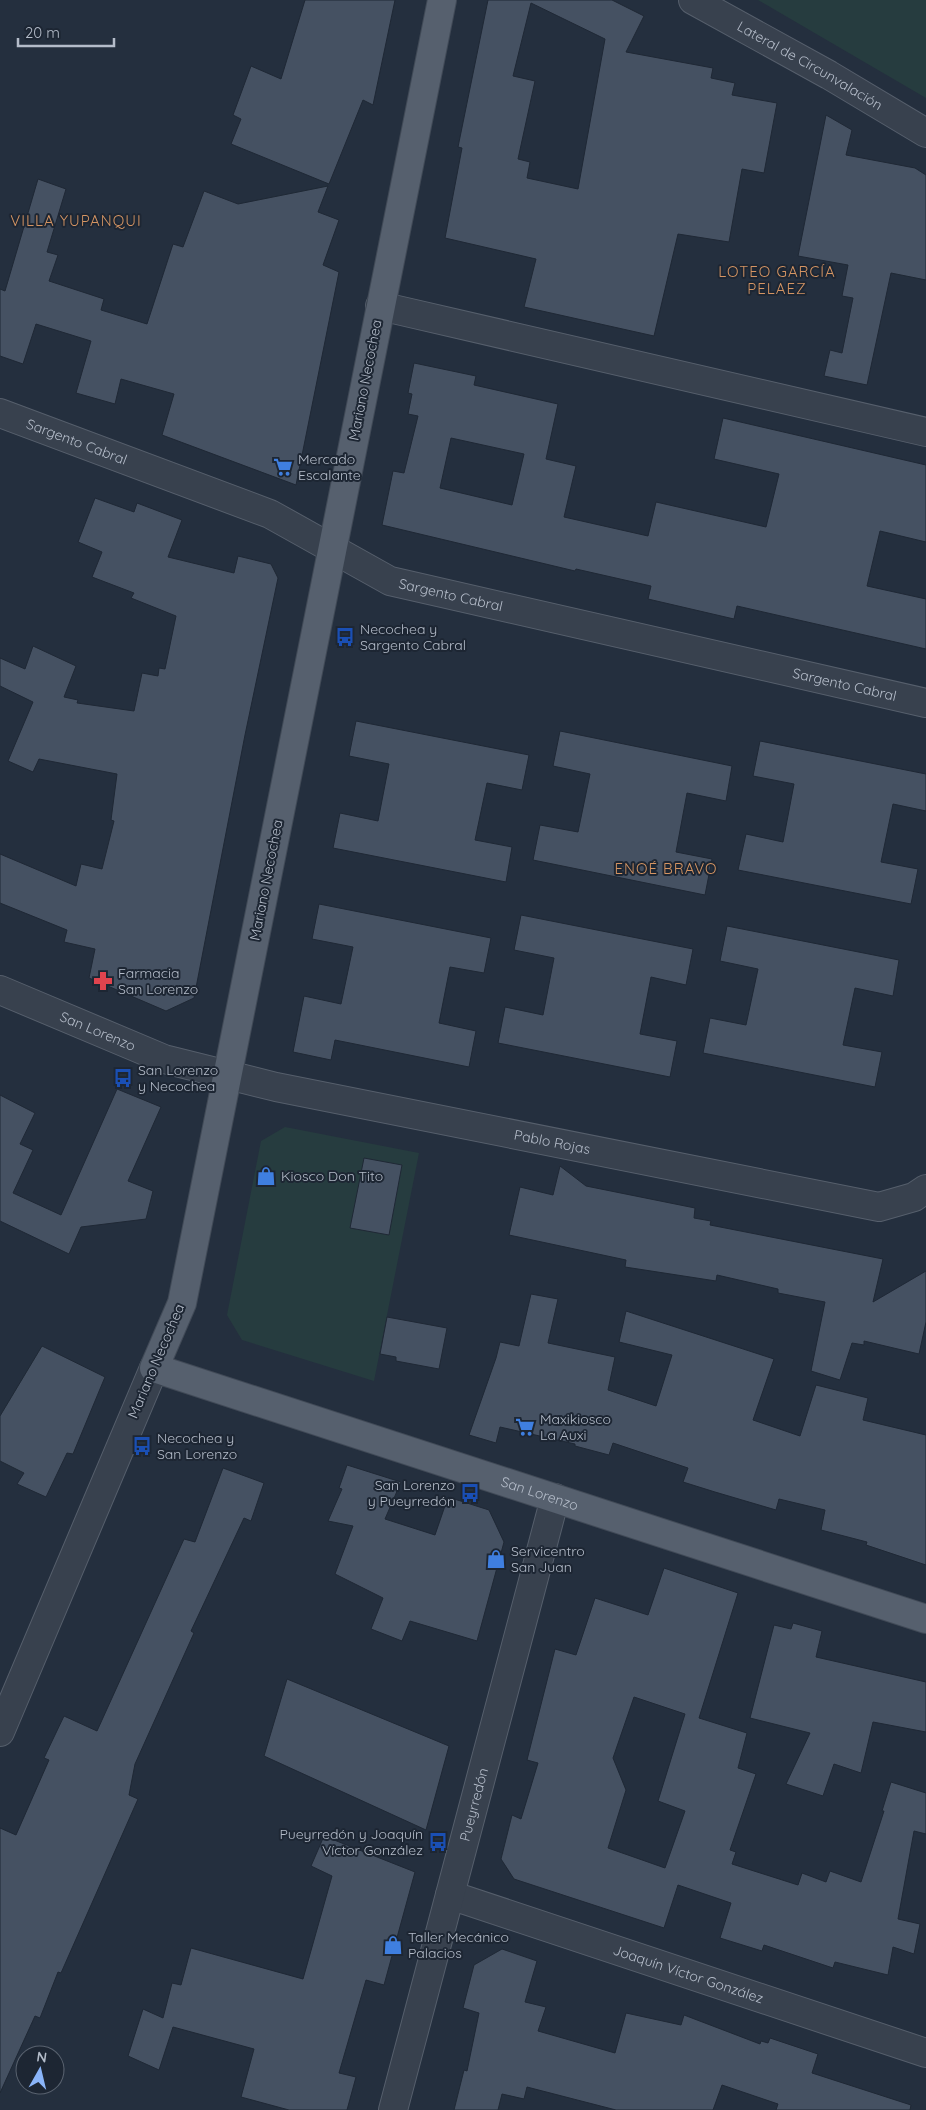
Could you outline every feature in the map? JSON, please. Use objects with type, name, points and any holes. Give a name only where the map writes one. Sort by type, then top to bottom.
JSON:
[{"type":"main road","name":"Mariano Necochea","points":[[154,1368],[182,1303],[442,0]]},
{"type":"main road","name":"San Lorenzo","points":[[154,1368],[926,1619]]},
{"type":"street","name":"Lateral de Circunvalación","points":[[693,0],[820,70],[926,133]]},
{"type":"street","points":[[380,306],[926,432]]},
{"type":"street","name":"Sargento Cabral","points":[[0,413],[270,514],[390,581],[926,702]]},
{"type":"street","name":"San Lorenzo","points":[[0,990],[164,1059],[227,1075]]},
{"type":"street","name":"Pablo Rojas","points":[[227,1075],[276,1087],[879,1207],[914,1197],[926,1189]]},
{"type":"street","name":"Mariano Necochea","points":[[0,1732],[154,1368]]},
{"type":"street","name":"Pueyrredón","points":[[393,2110],[555,1498]]},
{"type":"street","name":"Joaquín Víctor González","points":[[450,1895],[926,2053]]},
{"type":"green space","points":[[758,0],[926,0],[926,98]]},
{"type":"green space","points":[[285,1127],[419,1153],[374,1381],[242,1340],[227,1315],[261,1141]]},
{"type":"building","points":[[305,0],[395,0],[373,105],[363,100],[329,184],[231,144],[241,119],[233,115],[251,66],[281,79]]},
{"type":"building","points":[[488,0],[612,0],[644,16],[626,52],[713,68],[711,78],[735,83],[732,95],[777,103],[764,173],[742,169],[729,242],[678,234],[654,336],[524,307],[536,259],[445,238],[462,148],[458,147]],"holes":[[[531,3],[605,39],[578,189],[527,178],[530,162],[518,159],[535,81],[513,76]]]},
{"type":"building","points":[[826,115],[852,130],[846,155],[915,168],[926,175],[926,280],[891,273],[867,385],[824,376],[830,350],[842,353],[853,298],[842,296],[848,265],[798,256]]},
{"type":"building","points":[[38,179],[66,189],[47,252],[58,255],[49,281],[104,299],[101,310],[147,324],[173,244],[183,247],[204,191],[238,204],[328,186],[318,212],[339,220],[323,265],[339,272],[296,485],[162,435],[174,394],[121,379],[115,404],[76,393],[91,341],[36,324],[23,364],[0,356],[0,289],[5,291]]},
{"type":"building","points":[[414,363],[476,376],[474,385],[558,404],[546,459],[576,466],[564,517],[648,536],[656,502],[766,527],[779,474],[714,459],[723,418],[926,465],[926,542],[880,531],[867,586],[926,599],[926,649],[737,606],[734,619],[648,599],[651,586],[576,569],[575,571],[382,525],[393,471],[404,473],[418,416],[408,414],[412,394],[408,393]],"holes":[[[451,438],[524,454],[512,505],[440,488]]]},
{"type":"building","points":[[95,498],[134,512],[137,503],[182,520],[168,557],[234,573],[238,556],[271,564],[278,578],[245,735],[194,998],[166,1011],[89,978],[95,949],[64,942],[67,930],[0,903],[0,854],[76,886],[81,864],[102,869],[114,821],[111,820],[117,774],[39,759],[33,772],[8,761],[33,702],[0,686],[0,658],[25,669],[33,646],[76,666],[64,697],[78,700],[77,703],[134,711],[142,673],[158,676],[159,668],[165,669],[176,616],[131,598],[134,593],[92,577],[102,552],[78,542]]},
{"type":"building","points":[[356,721],[529,755],[522,790],[487,783],[475,840],[512,847],[506,882],[333,848],[340,813],[378,821],[389,764],[349,756]]},
{"type":"building","points":[[560,731],[732,766],[726,801],[687,793],[676,852],[712,859],[705,895],[533,860],[540,825],[578,832],[590,774],[553,766]]},
{"type":"building","points":[[760,741],[926,774],[926,811],[893,804],[881,862],[918,869],[911,904],[738,870],[746,834],[783,842],[794,784],[753,776]]},
{"type":"building","points":[[319,904],[491,938],[484,973],[450,967],[439,1023],[476,1031],[469,1067],[335,1040],[331,1060],[293,1052],[304,996],[341,1004],[353,947],[312,939]]},
{"type":"building","points":[[521,915],[693,949],[686,985],[651,977],[640,1034],[677,1041],[670,1077],[498,1043],[505,1007],[543,1015],[554,958],[514,950]]},
{"type":"building","points":[[727,926],[899,960],[893,996],[855,988],[843,1045],[882,1052],[875,1087],[703,1053],[710,1018],[746,1025],[758,969],[720,961]]},
{"type":"building","points":[[117,1089],[161,1107],[128,1181],[153,1191],[146,1219],[81,1227],[69,1254],[0,1221],[0,1095],[35,1113],[20,1144],[33,1150],[13,1193],[61,1215]]},
{"type":"building","points":[[364,1158],[402,1165],[389,1235],[350,1228]]},
{"type":"building","points":[[560,1166],[586,1186],[695,1208],[694,1218],[711,1221],[710,1225],[883,1259],[873,1302],[926,1271],[926,1322],[919,1354],[864,1341],[864,1345],[852,1343],[840,1380],[811,1371],[825,1302],[778,1293],[778,1289],[717,1275],[716,1281],[625,1267],[626,1260],[509,1235],[520,1187],[553,1195]]},
{"type":"building","points":[[531,1294],[558,1299],[548,1343],[615,1357],[608,1390],[656,1406],[672,1355],[619,1342],[626,1311],[774,1359],[753,1420],[800,1436],[816,1385],[868,1398],[863,1420],[926,1435],[926,1565],[866,1545],[867,1542],[821,1530],[825,1510],[779,1499],[776,1510],[683,1482],[688,1468],[613,1443],[609,1455],[575,1446],[575,1444],[500,1427],[496,1443],[469,1435],[500,1342],[519,1346]]},
{"type":"building","points":[[387,1317],[447,1328],[439,1369],[396,1361],[396,1357],[380,1354]]},
{"type":"building","points":[[42,1346],[105,1377],[73,1454],[67,1453],[46,1497],[17,1484],[24,1473],[0,1461],[0,1416]]},
{"type":"building","points":[[347,1465],[401,1482],[385,1519],[435,1535],[448,1497],[489,1510],[504,1542],[477,1641],[410,1621],[402,1641],[371,1629],[383,1598],[335,1574],[353,1526],[328,1521],[342,1489],[339,1488]]},
{"type":"building","points":[[223,1468],[264,1483],[251,1521],[244,1518],[191,1631],[194,1633],[135,1764],[129,1795],[138,1799],[61,1973],[58,1972],[40,2018],[35,2016],[22,2045],[15,2045],[15,2060],[0,2093],[0,1828],[16,1835],[49,1760],[44,1758],[64,1716],[97,1731],[184,1539],[195,1542]]},
{"type":"building","points":[[664,1568],[738,1593],[699,1718],[747,1733],[738,1768],[756,1774],[730,1850],[736,1852],[732,1864],[798,1885],[802,1873],[826,1882],[830,1871],[861,1882],[884,1811],[882,1811],[891,1782],[926,1793],[926,1834],[914,1831],[898,1919],[920,1924],[914,1954],[893,1947],[888,1975],[835,1962],[833,1968],[764,1945],[762,1951],[720,1938],[731,1903],[678,1885],[664,1928],[514,1879],[501,1859],[512,1815],[521,1819],[538,1763],[527,1760],[555,1649],[576,1655],[595,1598],[648,1615]],"holes":[[[634,1697],[685,1714],[658,1801],[685,1811],[665,1868],[608,1848],[626,1790],[613,1758]]]},
{"type":"building","points":[[793,1623],[822,1631],[816,1657],[926,1682],[926,1732],[873,1722],[861,1773],[834,1764],[823,1796],[786,1784],[810,1733],[750,1718],[774,1625],[791,1629]]},
{"type":"building","points":[[287,1679],[449,1746],[426,1830],[264,1756]]},
{"type":"building","points":[[324,1836],[415,1872],[384,1985],[366,1980],[339,2073],[356,2077],[347,2110],[289,2110],[241,2097],[254,2049],[173,2027],[159,2070],[128,2056],[143,2009],[163,2018],[172,1983],[181,1985],[191,1948],[303,1979],[332,1876],[311,1866]]},
{"type":"building","points":[[502,1949],[537,1961],[525,2002],[546,2007],[538,2031],[615,2053],[626,2013],[681,2025],[684,2015],[760,2044],[761,2041],[768,2043],[770,2038],[818,2054],[812,2073],[911,2105],[910,2110],[776,2110],[778,2104],[722,2085],[713,2110],[616,2110],[527,2087],[524,2099],[502,2094],[498,2110],[454,2110],[464,2070],[467,2071],[479,2013],[463,2008],[474,1965]]},
{"type":"place","name":"Mercado Escalante","points":[[283,467]]},
{"type":"place","name":"Necochea y Sargento Cabral","points":[[345,637]]},
{"type":"place","name":"Farmacia San Lorenzo","points":[[103,981]]},
{"type":"place","name":"San Lorenzo y Necochea","points":[[123,1078]]},
{"type":"place","name":"Kiosco Don Tito","points":[[266,1176]]},
{"type":"place","name":"Maxikiosco La Auxi","points":[[525,1427]]},
{"type":"place","name":"Necochea y San Lorenzo","points":[[142,1446]]},
{"type":"place","name":"San Lorenzo y Pueyrredón","points":[[470,1493]]},
{"type":"place","name":"Servicentro San Juan","points":[[496,1559]]},
{"type":"place","name":"Pueyrredón y Joaquín Víctor González","points":[[438,1842]]},
{"type":"place","name":"Taller Mecánico Palacios","points":[[393,1945]]},
{"type":"district","name":"VILLA YUPANQUI","points":[[76,221]]},
{"type":"district","name":"LOTEO GARCÍA PELAEZ","points":[[777,280]]},
{"type":"district","name":"ENOÉ BRAVO","points":[[666,869]]}]
